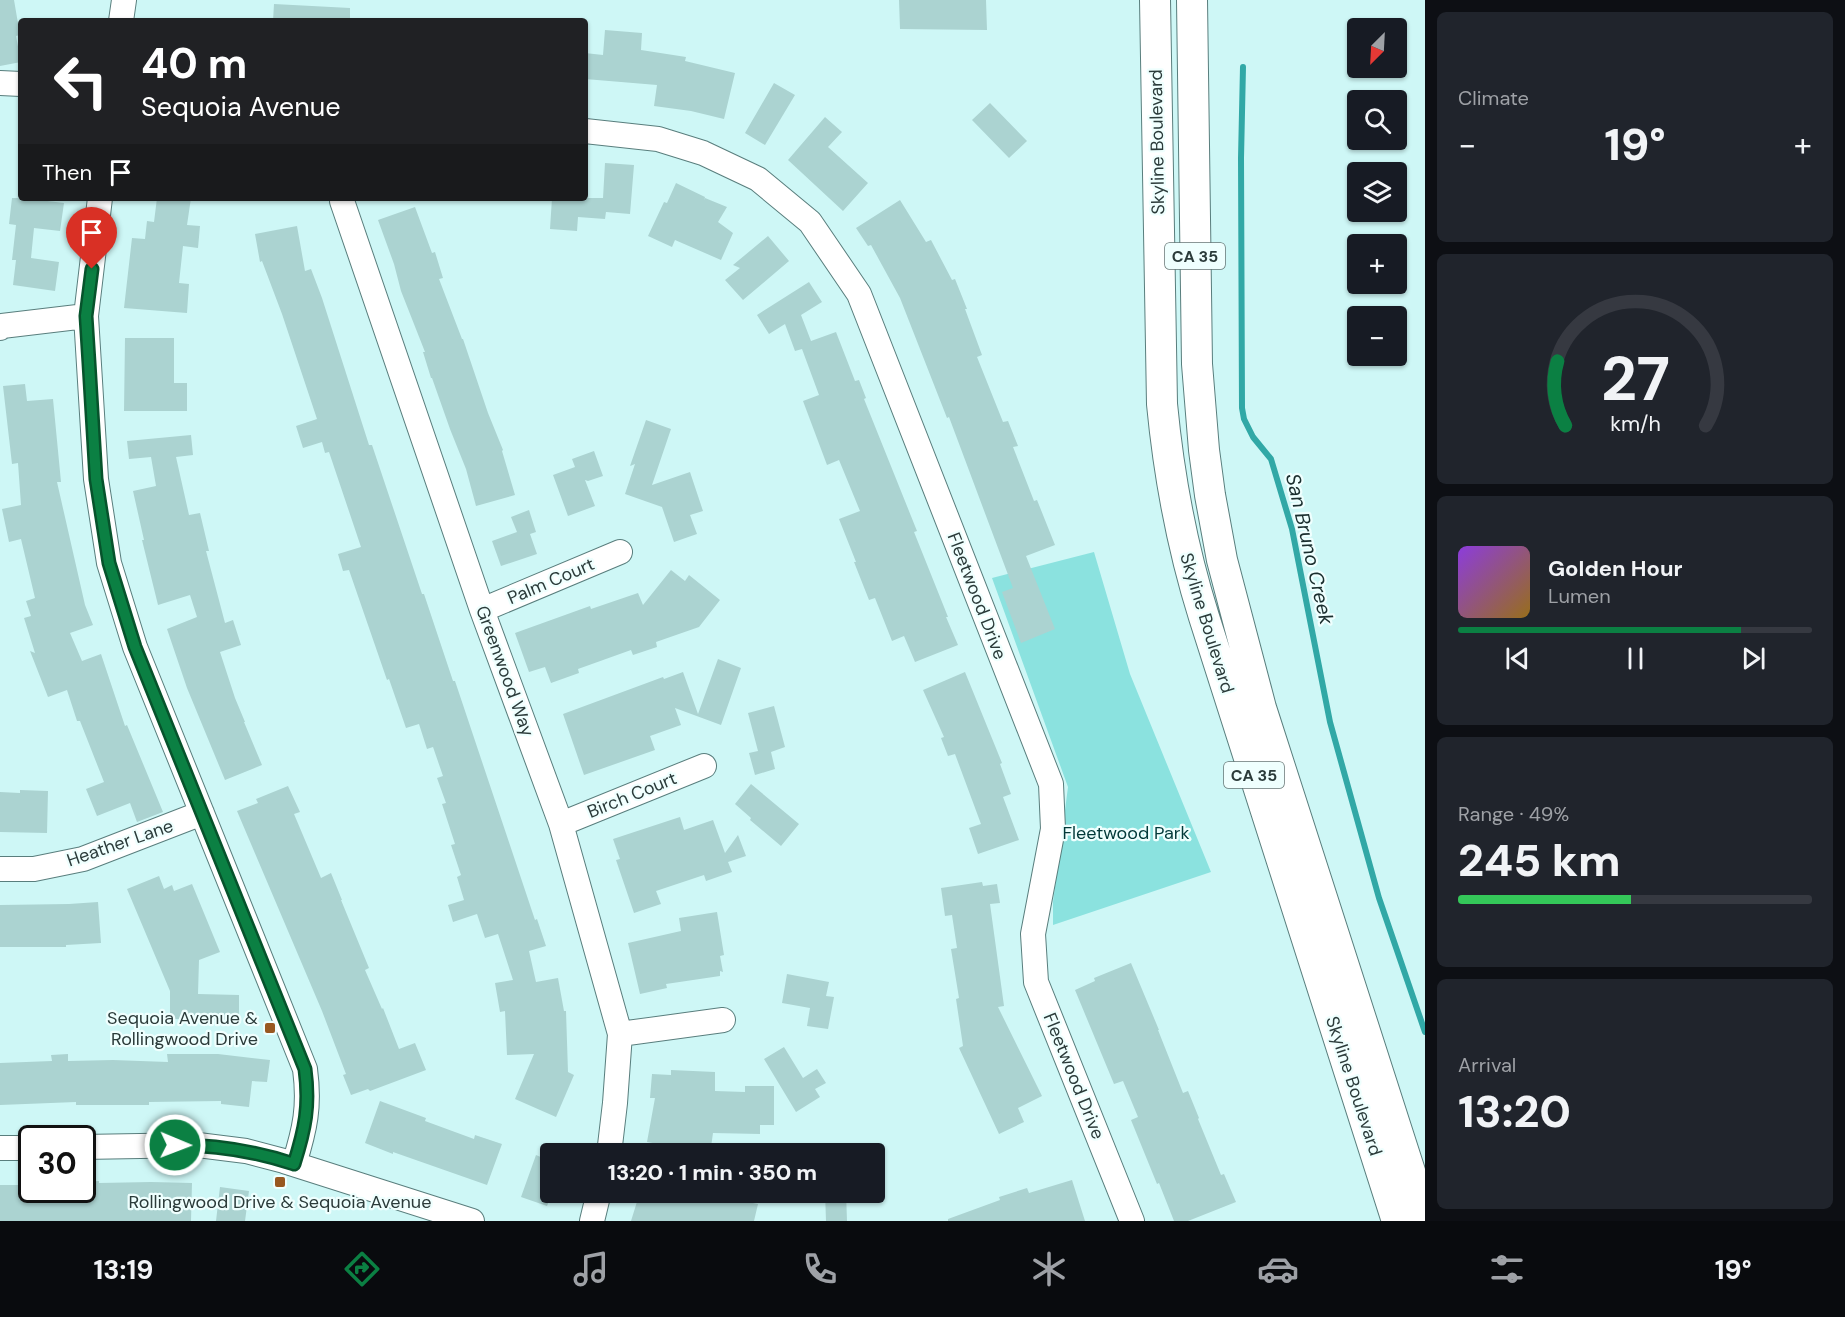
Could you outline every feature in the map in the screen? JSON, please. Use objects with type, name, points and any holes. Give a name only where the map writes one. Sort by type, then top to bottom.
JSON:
[{"type":"main road","name":"Skyline Boulevard","points":[[1155,0],[1162,404],[1168,459],[1181,534],[1204,617],[1397,1221]]},
{"type":"main road","name":"Skyline Boulevard","points":[[1192,0],[1197,364],[1204,450],[1218,539],[1261,708],[1425,1218]]},
{"type":"street","points":[[122,18],[124,0]]},
{"type":"street","points":[[0,83],[18,84]]},
{"type":"street","name":"Fleetwood Drive","points":[[588,131],[657,139],[703,153],[758,179],[810,222],[859,294],[1051,784],[1053,829],[1033,934],[1036,982],[1132,1221]]},
{"type":"street","points":[[100,201],[86,316],[96,479],[109,563],[135,647],[305,1069],[308,1088],[307,1115],[294,1164]]},
{"type":"street","name":"Greenwood Way","points":[[342,201],[482,610],[561,824],[620,1034],[610,1143]]},
{"type":"street","points":[[0,328],[86,316]]},
{"type":"street","name":"Palm Court","points":[[482,610],[620,552]]},
{"type":"street","name":"Birch Court","points":[[561,824],[704,766]]},
{"type":"street","name":"Heather Lane","points":[[0,868],[34,869],[83,859],[202,813]]},
{"type":"street","points":[[620,1034],[723,1020]]},
{"type":"street","points":[[96,1147],[198,1145],[246,1151],[472,1221]]},
{"type":"street","points":[[0,1148],[18,1148]]},
{"type":"street","points":[[592,1221],[596,1203]]},
{"type":"green space","name":"Fleetwood Park","points":[[1094,552],[1130,674],[1211,872],[1053,925],[1053,902],[1068,787],[992,578]]},
{"type":"building","points":[[0,0],[14,0],[18,23],[18,36],[16,36],[18,63],[0,66]]},
{"type":"building","points":[[899,0],[986,0],[987,30],[900,29]]},
{"type":"building","points":[[274,4],[350,8],[350,18],[273,18]]},
{"type":"building","points":[[605,30],[642,33],[641,50],[686,57],[685,61],[735,73],[724,119],[691,111],[654,106],[657,85],[588,79],[588,53],[603,55]]},
{"type":"building","points":[[774,83],[795,95],[765,145],[745,133]]},
{"type":"building","points":[[990,103],[1027,141],[1009,158],[972,120]]},
{"type":"building","points":[[825,117],[842,132],[828,147],[868,183],[843,211],[788,160]]},
{"type":"building","points":[[605,163],[634,165],[630,214],[606,212],[605,219],[578,217],[577,231],[550,229],[552,201],[588,201],[588,198],[603,198]]},
{"type":"building","points":[[676,183],[705,197],[704,201],[705,198],[727,207],[718,222],[733,233],[721,260],[675,240],[672,247],[648,236]]},
{"type":"building","points":[[12,198],[18,198],[18,201],[64,203],[60,231],[34,228],[31,258],[59,262],[55,291],[13,285],[16,260],[12,260],[16,225],[9,224]]},
{"type":"building","points":[[900,200],[926,242],[931,240],[952,280],[955,279],[982,355],[977,357],[1003,422],[1008,421],[1018,446],[1013,447],[1034,501],[1037,500],[1055,545],[1026,556],[1055,629],[1021,643],[1002,592],[1013,588],[949,417],[947,418],[900,298],[871,245],[868,246],[856,228]]},
{"type":"building","points":[[157,201],[191,201],[187,225],[200,226],[198,248],[183,246],[179,283],[189,284],[187,313],[124,308],[132,238],[145,239],[147,221],[154,222]]},
{"type":"building","points":[[415,207],[432,253],[435,252],[443,278],[439,279],[503,450],[515,495],[476,506],[466,469],[431,378],[423,352],[425,352],[401,291],[378,220]]},
{"type":"building","points":[[297,226],[305,271],[311,269],[322,298],[369,445],[372,445],[422,594],[424,594],[453,681],[455,681],[535,920],[537,919],[546,946],[529,951],[536,982],[558,978],[564,1011],[566,1011],[568,1072],[574,1075],[556,1117],[515,1099],[534,1054],[507,1055],[505,1011],[500,1012],[495,983],[513,980],[498,934],[485,938],[477,914],[453,922],[448,905],[464,900],[457,877],[461,875],[451,845],[455,844],[442,804],[446,803],[437,778],[443,776],[433,747],[427,749],[419,724],[406,728],[349,570],[343,571],[338,554],[361,547],[329,452],[325,453],[322,442],[303,448],[296,426],[317,419],[282,314],[262,261],[260,262],[255,234]]},
{"type":"building","points":[[768,236],[789,261],[743,300],[725,280],[740,268],[733,265]]},
{"type":"building","points":[[809,282],[822,302],[801,315],[811,341],[836,332],[855,381],[859,380],[866,398],[864,399],[917,531],[914,532],[958,645],[915,662],[904,636],[892,641],[875,598],[869,600],[854,562],[856,562],[839,519],[860,511],[839,460],[827,465],[803,401],[819,395],[802,349],[795,351],[785,324],[769,334],[757,315]]},
{"type":"building","points":[[125,338],[174,338],[174,383],[187,383],[187,411],[124,411]]},
{"type":"building","points":[[25,384],[27,401],[53,399],[61,482],[57,482],[85,605],[93,625],[70,633],[82,661],[101,654],[125,726],[127,725],[163,812],[137,822],[130,803],[97,816],[86,789],[104,782],[80,721],[77,721],[67,690],[48,697],[30,651],[35,653],[24,618],[31,616],[26,601],[35,598],[21,539],[9,542],[2,509],[21,505],[18,463],[12,464],[3,386]]},
{"type":"building","points":[[646,420],[671,429],[652,485],[690,472],[703,511],[690,515],[697,534],[674,542],[662,507],[625,494],[635,464],[630,466]]},
{"type":"building","points":[[191,435],[193,455],[176,457],[189,515],[200,513],[209,551],[206,551],[225,623],[233,620],[241,645],[220,652],[235,698],[262,765],[225,780],[187,688],[167,629],[197,617],[190,595],[158,605],[142,540],[144,540],[133,491],[156,486],[151,457],[129,459],[127,441]]},
{"type":"building","points":[[594,451],[603,476],[585,480],[595,506],[568,516],[553,475],[575,467],[572,459]]},
{"type":"building","points":[[529,510],[536,532],[530,534],[537,554],[501,566],[492,541],[517,532],[511,517]]},
{"type":"building","points":[[671,570],[685,581],[689,575],[720,600],[699,627],[656,642],[657,647],[633,655],[631,650],[578,669],[579,673],[551,683],[545,667],[529,672],[515,633],[590,606],[591,609],[638,593],[643,605]]},
{"type":"building","points":[[718,659],[741,668],[721,725],[675,708],[681,725],[650,736],[655,750],[584,775],[563,714],[663,677],[664,679],[683,672],[698,714]]},
{"type":"building","points":[[965,672],[1002,763],[1000,764],[1011,794],[1003,797],[1019,840],[978,854],[969,828],[981,824],[955,754],[948,756],[941,738],[944,737],[923,690]]},
{"type":"building","points":[[774,706],[785,747],[771,752],[775,769],[755,775],[749,753],[758,751],[748,713]]},
{"type":"building","points":[[751,784],[799,824],[781,846],[735,804]]},
{"type":"building","points":[[288,786],[300,812],[294,814],[321,878],[331,873],[369,968],[365,970],[399,1049],[415,1043],[426,1070],[370,1091],[368,1089],[351,1095],[343,1075],[346,1074],[322,1011],[237,811],[258,803],[256,799]]},
{"type":"building","points":[[20,790],[48,791],[47,833],[0,832],[0,792],[20,793]]},
{"type":"building","points":[[680,817],[684,830],[713,820],[725,853],[738,835],[746,856],[728,862],[732,872],[706,881],[704,875],[656,891],[661,904],[634,913],[616,860],[620,859],[613,839]]},
{"type":"building","points":[[159,876],[164,889],[172,885],[174,891],[192,884],[220,952],[199,960],[198,994],[239,995],[239,1020],[170,1019],[170,991],[127,889]]},
{"type":"building","points":[[982,882],[983,886],[997,884],[1000,903],[990,904],[1004,1006],[998,1007],[1042,1096],[1018,1108],[1024,1122],[999,1134],[959,1048],[963,1046],[956,999],[959,998],[951,949],[957,948],[952,915],[945,916],[941,888]]},
{"type":"building","points":[[98,902],[101,943],[66,945],[66,947],[0,947],[0,905]]},
{"type":"building","points":[[717,912],[724,955],[720,956],[723,972],[720,971],[720,976],[666,984],[667,988],[640,994],[628,943],[681,931],[679,918]]},
{"type":"building","points":[[1131,963],[1183,1093],[1188,1091],[1221,1175],[1224,1174],[1236,1202],[1188,1221],[1174,1221],[1131,1120],[1138,1117],[1123,1081],[1114,1084],[1075,990],[1095,981],[1094,978]]},
{"type":"building","points":[[787,974],[829,982],[826,996],[834,997],[828,1029],[807,1026],[810,1008],[782,1003]]},
{"type":"building","points":[[784,1047],[803,1078],[817,1069],[826,1083],[815,1089],[820,1097],[796,1112],[764,1059]]},
{"type":"building","points":[[68,1054],[68,1061],[168,1062],[167,1054],[218,1054],[270,1060],[267,1082],[252,1081],[249,1107],[221,1104],[221,1101],[149,1102],[149,1105],[76,1105],[76,1102],[0,1105],[0,1063],[52,1061],[51,1055]]},
{"type":"building","points":[[671,1070],[715,1072],[715,1091],[745,1092],[745,1086],[774,1086],[774,1125],[760,1125],[760,1134],[713,1133],[712,1143],[647,1142],[655,1098],[650,1098],[652,1074],[671,1075]]},
{"type":"building","points":[[380,1101],[474,1139],[475,1135],[502,1144],[487,1185],[365,1143]]},
{"type":"building","points":[[536,1155],[540,1157],[540,1203],[548,1203],[547,1206],[521,1197]]},
{"type":"building","points":[[1072,1180],[1085,1221],[948,1221],[948,1219],[1000,1200],[999,1197],[1027,1188],[1029,1193]]},
{"type":"building","points":[[96,1181],[192,1183],[191,1221],[0,1221],[0,1185],[18,1185],[18,1203],[96,1203]]},
{"type":"building","points":[[220,1187],[249,1191],[245,1221],[216,1221]]},
{"type":"building","points":[[637,1203],[758,1204],[754,1221],[631,1221]]},
{"type":"building","points":[[825,1203],[846,1203],[847,1221],[826,1221]]},
{"type":"waterway","name":"San Bruno Creek","points":[[1243,67],[1241,158],[1242,408],[1244,419],[1253,437],[1271,459],[1292,529],[1330,722],[1379,898],[1425,1032]]},
{"type":"place","name":"Sequoia Avenue & Rollingwood Drive","points":[[270,1028]]},
{"type":"place","name":"Rollingwood Drive & Sequoia Avenue","points":[[280,1182]]},
{"type":"route","points":[[92,269],[86,316],[96,479],[109,563],[135,647],[305,1069],[308,1088],[307,1115],[294,1164],[246,1151],[198,1145],[175,1145]]}]
